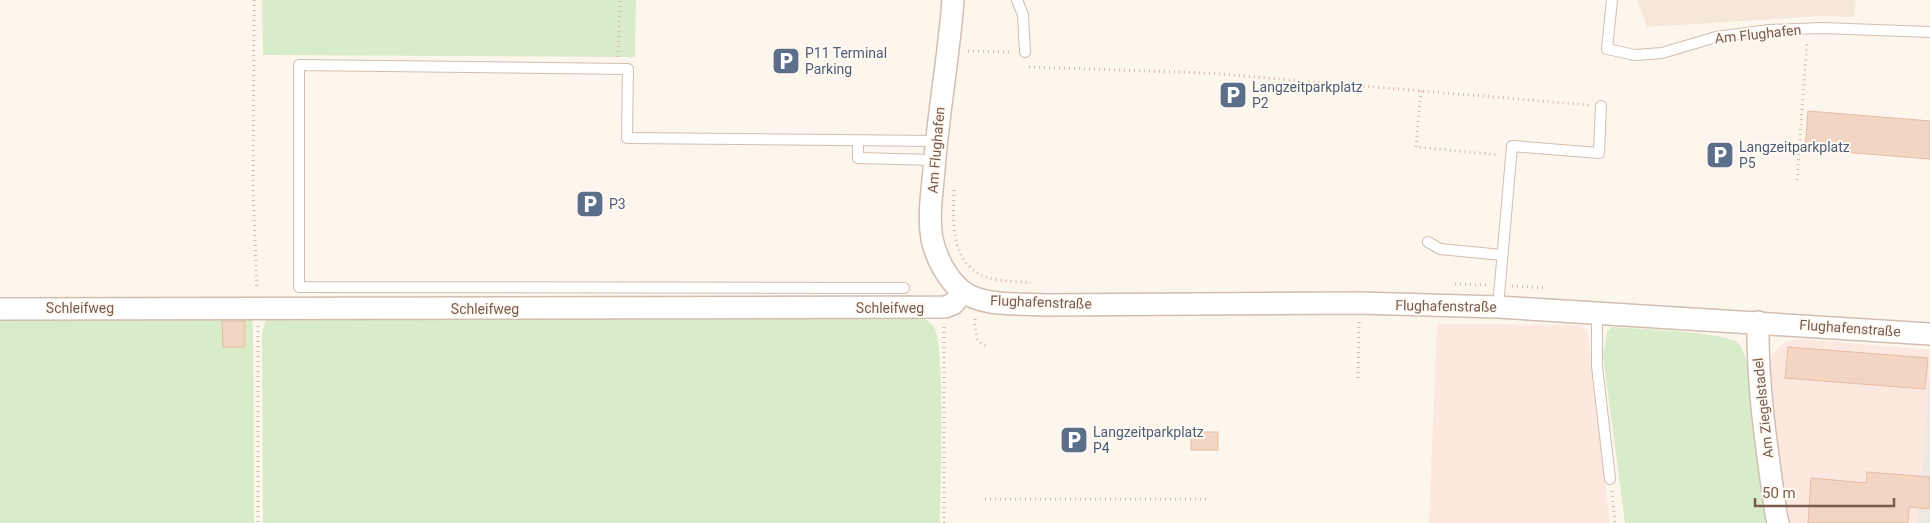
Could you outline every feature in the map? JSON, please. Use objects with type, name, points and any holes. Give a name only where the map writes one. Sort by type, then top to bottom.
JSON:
[{"type":"street","name":"Am Flughafen","points":[[953,0],[935,151],[932,237],[936,252],[944,269],[963,292]]},
{"type":"street","name":"Schleifweg","points":[[0,309],[945,308],[953,304],[963,292]]},
{"type":"street","name":"Flughafenstraße","points":[[963,292],[986,300],[1044,305],[1359,303],[1498,307],[1930,334]]},
{"type":"street","name":"Am Ziegelstadel","points":[[1758,322],[1760,388],[1778,523]]},
{"type":"lane","points":[[1017,0],[1023,16],[1025,52]]},
{"type":"lane","name":"Am Flughafen","points":[[1612,0],[1608,49],[1636,55],[1662,52],[1716,37],[1769,30],[1808,28],[1930,32]]},
{"type":"lane","points":[[904,288],[299,287],[299,65],[628,69],[627,138],[858,141],[935,151]]},
{"type":"lane","points":[[1498,307],[1512,146],[1599,153],[1601,106]]},
{"type":"lane","points":[[858,141],[858,158],[935,151]]},
{"type":"lane","points":[[1428,242],[1440,249],[1502,255]]},
{"type":"lane","points":[[1597,313],[1597,366],[1610,480]]},
{"type":"path","points":[[254,0],[253,191],[258,308],[258,523]]},
{"type":"path","points":[[618,68],[620,0]]},
{"type":"path","points":[[1797,180],[1808,28]]},
{"type":"path","points":[[948,50],[1025,52]]},
{"type":"path","points":[[1024,66],[1206,73],[1601,106]]},
{"type":"path","points":[[1421,91],[1416,146],[1511,156]]},
{"type":"path","points":[[1800,129],[1806,130]]},
{"type":"path","points":[[954,180],[953,216],[956,242],[962,258],[973,271],[987,278],[1040,284]]},
{"type":"path","points":[[944,523],[945,308]]},
{"type":"path","points":[[1358,378],[1359,322]]},
{"type":"path","points":[[975,328],[978,341],[988,347]]},
{"type":"path","points":[[1610,480],[1615,523]]},
{"type":"path","points":[[985,499],[1206,499]]},
{"type":"shaded area","points":[[1637,0],[1856,0],[1854,17],[1823,16],[1647,27]]},
{"type":"shaded area","points":[[1437,324],[1579,325],[1585,329],[1588,334],[1610,523],[1429,523]]},
{"type":"shaded area","points":[[1802,339],[1930,350],[1930,371],[1917,523],[1787,523],[1768,379],[1769,360],[1783,344],[1792,340]]},
{"type":"shaded area","points":[[1930,371],[1930,523],[1917,523]]},
{"type":"green space","points":[[262,0],[636,0],[635,57],[263,55]]},
{"type":"green space","points":[[0,315],[247,315],[252,319],[254,523],[0,523]]},
{"type":"green space","points":[[272,316],[906,316],[922,318],[934,327],[938,339],[940,361],[940,523],[263,523],[262,334],[265,322]]},
{"type":"green space","points":[[1612,327],[1697,333],[1729,339],[1740,345],[1748,364],[1766,523],[1625,523],[1603,356],[1607,332]]},
{"type":"building","points":[[1808,111],[1930,121],[1930,159],[1805,149]]},
{"type":"building","points":[[222,321],[245,321],[245,347],[223,347]]},
{"type":"building","points":[[1788,347],[1928,358],[1925,389],[1785,378]]},
{"type":"building","points":[[1191,432],[1218,432],[1218,450],[1191,450]]},
{"type":"building","points":[[1867,472],[1930,477],[1930,509],[1909,507],[1908,523],[1808,523],[1811,478],[1866,483]]},
{"type":"place","name":"P11 Terminal Parking","points":[[786,61]]},
{"type":"place","name":"Langzeitparkplatz P2","points":[[1233,95]]},
{"type":"place","name":"Langzeitparkplatz P5","points":[[1720,155]]},
{"type":"place","name":"P3","points":[[590,204]]},
{"type":"place","name":"Langzeitparkplatz P4","points":[[1074,440]]}]
